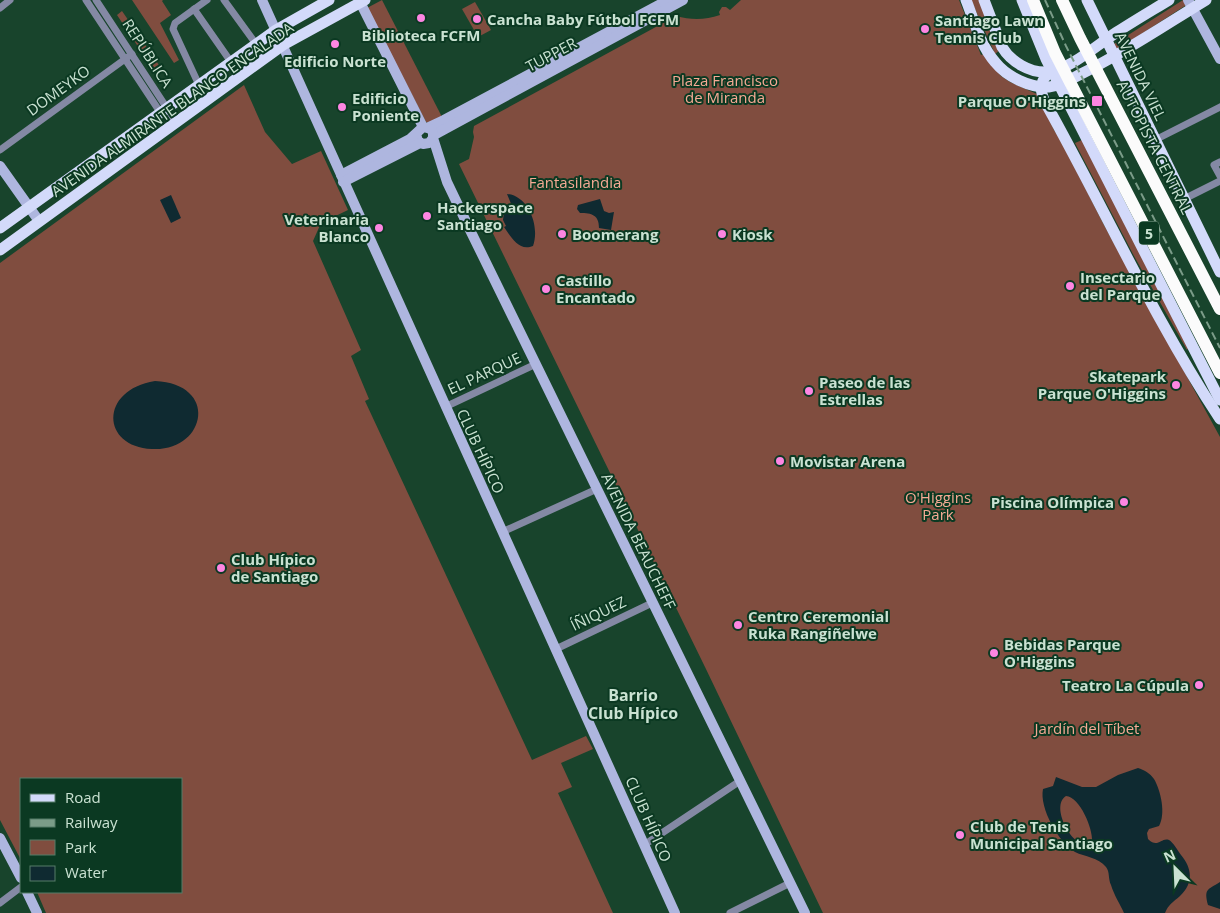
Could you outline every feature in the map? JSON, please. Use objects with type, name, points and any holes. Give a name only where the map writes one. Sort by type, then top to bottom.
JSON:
[{"type":"highway","name":"5","points":[[1033,0],[1050,56],[1220,373]]},
{"type":"highway","name":"AUTOPISTA CENTRAL","points":[[1062,0],[1220,309]]},
{"type":"main road","name":"CLUB HÍPICO","points":[[262,0],[675,913]]},
{"type":"main road","name":"AVENIDA ALMIRANTE BLANCO ENCALADA","points":[[0,228],[276,30],[329,0]]},
{"type":"main road","name":"TUPPER","points":[[425,135],[452,116],[668,0]]},
{"type":"main road","name":"TUPPER","points":[[342,179],[683,0]]},
{"type":"main road","points":[[966,0],[986,49],[995,63],[1016,78],[1049,87],[1061,84],[1114,56],[1190,4],[1206,0]]},
{"type":"main road","points":[[984,0],[1002,47],[1007,54],[1016,62],[1030,69],[1042,72],[1051,71],[1078,59],[1106,39],[1169,0]]},
{"type":"main road","points":[[1022,0],[1050,56]]},
{"type":"main road","name":"AVENIDA VIEL","points":[[1087,0],[1218,265]]},
{"type":"main road","name":"AVENIDA ALMIRANTE BLANCO ENCALADA","points":[[0,250],[283,45],[361,1]]},
{"type":"main road","name":"AVENIDA BEAUCHEFF","points":[[361,1],[447,182],[804,913]]},
{"type":"main road","points":[[1190,4],[1220,59]]},
{"type":"main road","points":[[1051,71],[1043,79],[1041,86],[1045,102],[1138,278],[1199,386],[1220,419]]},
{"type":"main road","points":[[1071,96],[1220,400]]},
{"type":"main road","points":[[0,166],[39,221]]},
{"type":"main road","points":[[0,838],[20,876]]},
{"type":"main road","points":[[27,893],[37,913]]},
{"type":"street","points":[[0,8],[10,0]]},
{"type":"street","name":"REPÚBLICA","points":[[86,0],[125,59],[164,110],[176,122]]},
{"type":"street","name":"REPÚBLICA","points":[[96,0],[132,54],[164,110]]},
{"type":"street","points":[[199,85],[173,32],[173,27],[175,23],[207,0]]},
{"type":"street","points":[[224,0],[256,44]]},
{"type":"street","points":[[194,9],[231,62]]},
{"type":"street","name":"DOMEYKO","points":[[0,150],[132,54]]},
{"type":"street","points":[[1155,140],[1220,107]]},
{"type":"street","points":[[1220,162],[1214,165],[1220,176]]},
{"type":"street","points":[[1184,199],[1220,181]]},
{"type":"street","name":"EL PARQUE","points":[[445,407],[536,364]]},
{"type":"street","points":[[502,532],[597,489]]},
{"type":"street","name":"ÍÑIQUEZ","points":[[556,649],[652,603]]},
{"type":"street","points":[[644,845],[740,781]]},
{"type":"street","points":[[730,913],[790,884]]},
{"type":"street","points":[[0,903],[20,888]]},
{"type":"green space","points":[[132,0],[163,0],[171,15],[160,23],[179,60],[174,63]]},
{"type":"green space","points":[[382,0],[442,117],[429,123],[426,122],[367,8]]},
{"type":"green space","name":"O'Higgins Park","points":[[741,0],[959,0],[981,55],[984,54],[1001,76],[1037,94],[1104,225],[1220,437],[1220,913],[823,913],[459,164],[469,159],[474,137],[474,126],[676,16],[698,19],[714,17],[720,15],[719,12],[722,7],[730,10]]},
{"type":"green space","points":[[971,0],[980,0],[1000,50],[995,54]]},
{"type":"green space","points":[[1183,0],[1194,0],[1115,51],[1111,46]]},
{"type":"green space","name":"Cancha Baby Fútbol FCFM","points":[[475,2],[491,30],[478,37],[462,9]]},
{"type":"green space","points":[[122,11],[163,71],[157,75],[117,15]]},
{"type":"green space","name":"Club Hípico de Santiago","points":[[244,85],[265,132],[292,164],[321,151],[348,210],[321,223],[313,241],[361,350],[351,356],[369,399],[365,401],[532,760],[586,736],[593,749],[561,763],[572,787],[558,793],[613,913],[46,913],[37,893],[182,893],[182,778],[20,778],[20,858],[0,820],[0,263]]},
{"type":"green space","points":[[1082,140],[1188,348],[1187,350],[1134,256],[1075,143]]},
{"type":"water","points":[[507,194],[521,200],[531,214],[535,230],[533,246],[524,247],[520,245],[504,227],[506,226],[503,220],[504,212],[512,206]]},
{"type":"water","points":[[171,195],[181,218],[171,223],[160,200]]},
{"type":"water","points":[[600,199],[604,211],[614,212],[611,230],[599,228],[598,220],[594,216],[580,213],[577,209],[578,205]]},
{"type":"water","points":[[155,381],[176,385],[190,393],[197,405],[198,417],[194,430],[184,440],[170,447],[152,449],[135,446],[123,439],[116,429],[113,418],[116,406],[124,395],[137,386]]},
{"type":"water","points":[[1138,768],[1147,772],[1152,777],[1157,784],[1161,796],[1162,815],[1159,826],[1149,829],[1147,833],[1148,839],[1154,843],[1169,840],[1185,860],[1189,870],[1188,886],[1165,913],[1124,913],[1112,889],[1106,867],[1099,861],[1075,852],[1069,847],[1057,833],[1047,815],[1044,806],[1043,789],[1053,786],[1056,777],[1082,787],[1096,787],[1118,775]],"holes":[[[1066,796],[1071,798],[1081,808],[1088,822],[1092,836],[1092,841],[1088,846],[1075,840],[1069,833],[1061,816],[1060,808],[1062,801]]]},
{"type":"water","points":[[1220,882],[1220,909],[1208,905],[1206,896],[1209,889]]},
{"type":"railway","points":[[1045,0],[1066,46],[1220,348]]},
{"type":"place","name":"Biblioteca FCFM","points":[[421,18]]},
{"type":"place","name":"Cancha Baby Fútbol FCFM","points":[[477,19]]},
{"type":"place","name":"Santiago Lawn Tennis Club","points":[[925,29]]},
{"type":"place","name":"Edificio Norte","points":[[335,44]]},
{"type":"place","name":"Parque O'Higgins","points":[[1097,101]]},
{"type":"place","name":"Edificio Poniente","points":[[342,107]]},
{"type":"place","name":"Hackerspace Santiago","points":[[427,216]]},
{"type":"place","name":"Veterinaria Blanco","points":[[379,228]]},
{"type":"place","name":"Boomerang","points":[[562,234]]},
{"type":"place","name":"Kiosk","points":[[722,234]]},
{"type":"place","name":"Insectario del Parque","points":[[1070,286]]},
{"type":"place","name":"Castillo Encantado","points":[[546,289]]},
{"type":"place","name":"Skatepark Parque O'Higgins","points":[[1176,385]]},
{"type":"place","name":"Paseo de las Estrellas","points":[[809,391]]},
{"type":"place","name":"Movistar Arena","points":[[780,461]]},
{"type":"place","name":"Piscina Olímpica","points":[[1124,502]]},
{"type":"place","name":"Club Hípico de Santiago","points":[[221,568]]},
{"type":"place","name":"Centro Ceremonial Ruka Rangiñelwe","points":[[738,625]]},
{"type":"place","name":"Bebidas Parque O'Higgins","points":[[994,653]]},
{"type":"place","name":"Teatro La Cúpula","points":[[1199,685]]},
{"type":"place","name":"Club de Tenis Municipal Santiago","points":[[960,835]]},
{"type":"district","name":"Barrio Club Hípico","points":[[633,704]]},
{"type":"park label","name":"Plaza Francisco de Miranda","points":[[725,88]]},
{"type":"park label","name":"Fantasilandia","points":[[575,182]]},
{"type":"park label","name":"Jardín del Tíbet","points":[[1087,728]]}]
